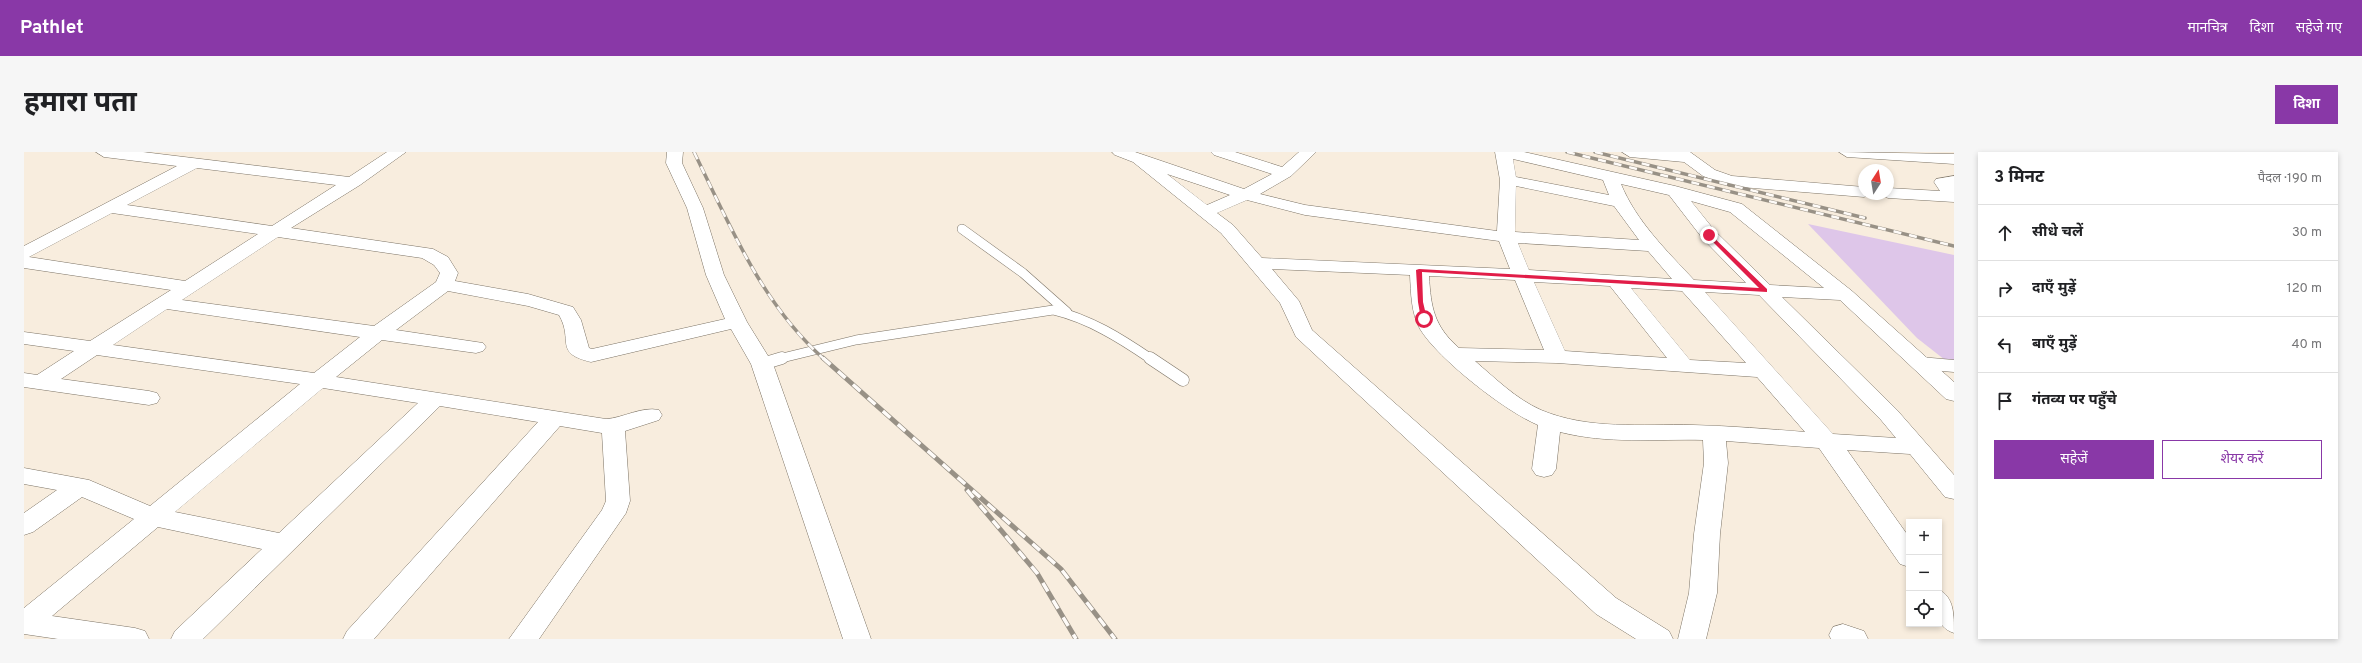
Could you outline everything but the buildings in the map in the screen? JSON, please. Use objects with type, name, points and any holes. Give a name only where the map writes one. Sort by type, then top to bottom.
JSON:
[{"type":"street","points":[[104,152],[354,182]]},
{"type":"street","points":[[33,381],[94,348],[354,182],[398,152]]},
{"type":"street","points":[[675,152],[674,163],[695,208],[715,275],[737,322],[762,364],[857,639]]},
{"type":"street","points":[[1219,152],[1285,173]]},
{"type":"street","points":[[1205,212],[1245,195],[1285,173],[1308,152]]},
{"type":"street","points":[[1557,357],[1521,276],[1506,237],[1508,180],[1504,152],[1611,178],[1675,191],[1736,208],[1845,296],[1954,394]]},
{"type":"street","points":[[1630,152],[1684,155],[1709,174],[1730,181],[1858,192]]},
{"type":"street","points":[[1847,152],[1889,153],[1954,159]]},
{"type":"street","points":[[1129,155],[1245,195],[1305,210],[1506,237],[1653,246]]},
{"type":"street","points":[[1129,155],[1226,229],[1289,301],[1303,333],[1606,606],[1659,639]]},
{"type":"street","points":[[24,253],[196,162]]},
{"type":"street","points":[[1611,178],[1620,202],[1653,246],[1827,441],[1908,555]]},
{"type":"street","points":[[1508,180],[1620,202]]},
{"type":"street","points":[[1954,181],[1942,182],[1944,186],[1954,195]]},
{"type":"street","points":[[1675,191],[1709,235],[1889,415],[1954,491]]},
{"type":"street","points":[[1894,193],[1954,195]]},
{"type":"street","points":[[25,623],[319,381],[378,334],[444,285],[449,272],[441,261],[427,253],[278,230],[110,208]]},
{"type":"street","points":[[24,262],[190,287]]},
{"type":"street","points":[[1255,263],[1616,281],[1845,296]]},
{"type":"street","points":[[1419,270],[1421,302],[1424,319],[1433,334],[1453,354],[1511,401],[1550,422],[1577,428],[1623,433],[1714,433],[1917,447]]},
{"type":"street","points":[[1616,281],[1684,366]]},
{"type":"street","points":[[444,285],[548,304],[566,311],[572,321],[579,352],[591,356],[737,322]]},
{"type":"street","points":[[165,303],[476,347]]},
{"type":"street","points":[[24,338],[436,398],[612,426],[650,415]]},
{"type":"street","points":[[1453,354],[1557,357],[1765,371]]},
{"type":"street","points":[[33,381],[149,398]]},
{"type":"street","points":[[185,639],[436,398]]},
{"type":"street","points":[[358,639],[555,417]]},
{"type":"street","points":[[1544,469],[1550,422]]},
{"type":"street","points":[[528,638],[613,513],[618,500],[612,426]]},
{"type":"street","points":[[1692,639],[1703,593],[1707,534],[1716,463],[1714,433]]},
{"type":"street","points":[[24,476],[80,486],[154,517],[284,544]]},
{"type":"street","points":[[24,526],[80,486]]},
{"type":"street","points":[[1942,604],[1954,622]]},
{"type":"street","points":[[25,623],[135,639]]},
{"type":"lane","points":[[962,229],[1023,273],[1068,312]]},
{"type":"lane","points":[[762,364],[813,349],[856,340],[1030,312],[1053,310],[1068,312],[1087,320],[1183,380]]},
{"type":"lane","points":[[1920,363],[1954,366]]},
{"type":"shaded area","points":[[1808,224],[1954,255],[1954,367],[1917,338]]},
{"type":"railway","points":[[694,152],[735,236],[765,289],[802,337],[823,358]]},
{"type":"railway","points":[[1567,152],[1954,246]]},
{"type":"railway","points":[[1595,152],[1865,218]]},
{"type":"railway","points":[[823,358],[1061,569],[1115,639]]},
{"type":"railway","points":[[967,490],[1037,573],[1076,639]]},
{"type":"route","points":[[1424,319],[1421,302],[1419,270],[1764,290],[1709,235]]}]
